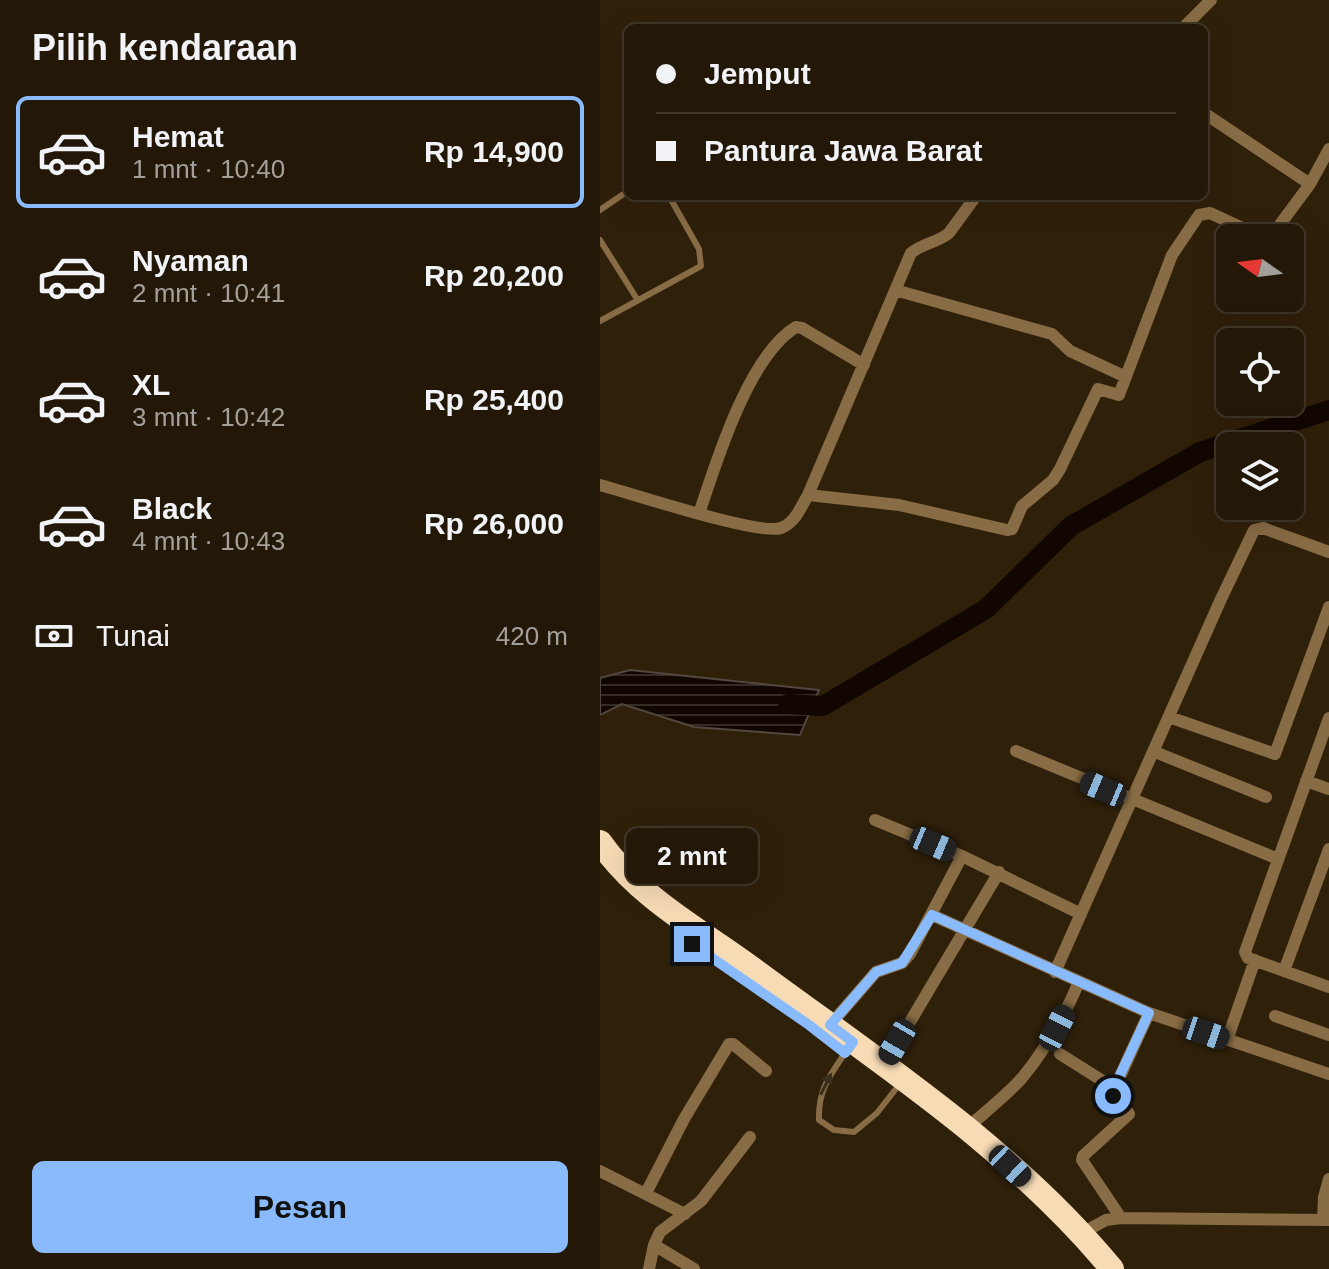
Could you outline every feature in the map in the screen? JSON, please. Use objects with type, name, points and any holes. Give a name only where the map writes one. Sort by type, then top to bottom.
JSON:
[{"type":"highway","points":[[600,842],[631,881],[647,895],[830,1025],[849,1048]]},
{"type":"highway","points":[[600,868],[666,927],[967,1128],[1076,1237],[1094,1269]]},
{"type":"highway","points":[[895,1078],[985,1162],[1112,1269]]},
{"type":"street","points":[[1187,24],[1211,0]]},
{"type":"street","points":[[1208,116],[1310,184]]},
{"type":"street","points":[[1278,224],[1310,184],[1328,154]]},
{"type":"street","points":[[600,485],[699,514],[770,530],[779,529],[794,519],[808,495],[911,253],[949,233],[973,200]]},
{"type":"street","points":[[808,495],[899,505],[1010,529],[1022,506],[1053,480],[1060,469],[1098,389],[1119,396],[1172,255],[1199,215],[1210,213],[1235,224]]},
{"type":"street","points":[[895,290],[1052,334],[1070,351],[1126,377]]},
{"type":"street","points":[[699,514],[730,429],[762,360],[784,335],[796,327],[802,328],[864,365]]},
{"type":"street","points":[[1055,972],[1254,530],[1263,528],[1329,552]]},
{"type":"street","points":[[1169,717],[1276,754],[1329,607]]},
{"type":"street","points":[[1227,1040],[1278,859],[1329,718]]},
{"type":"street","points":[[1016,751],[1278,859]]},
{"type":"street","points":[[1155,752],[1266,797]]},
{"type":"street","points":[[1306,781],[1329,789]]},
{"type":"street","points":[[875,820],[999,872],[1081,914]]},
{"type":"street","points":[[1284,971],[1329,849]]},
{"type":"street","points":[[830,1025],[876,972],[902,963],[932,915],[962,856]]},
{"type":"street","points":[[895,1078],[935,977],[999,872]]},
{"type":"street","points":[[932,915],[1149,1013],[1329,1074]]},
{"type":"street","points":[[1250,958],[1329,987]]},
{"type":"street","points":[[967,1128],[1020,1080],[1057,1028],[1079,982]]},
{"type":"street","points":[[1121,1218],[1082,1160],[1129,1114],[1113,1096],[1114,1088],[1149,1013]]},
{"type":"street","points":[[1275,1016],[1329,1035]]},
{"type":"street","points":[[646,1193],[684,1119],[729,1044],[766,1071]]},
{"type":"street","points":[[1060,1054],[1114,1088]]},
{"type":"street","points":[[649,1269],[660,1232],[701,1201],[750,1137]]},
{"type":"street","points":[[600,1171],[685,1214]]},
{"type":"street","points":[[1076,1237],[1106,1220],[1121,1218],[1326,1220],[1324,1197],[1329,1179]]},
{"type":"street","points":[[654,1245],[694,1269]]},
{"type":"lane","points":[[600,210],[624,194]]},
{"type":"lane","points":[[600,321],[637,299],[697,271],[701,266],[699,249],[671,200]]},
{"type":"lane","points":[[600,240],[637,299]]},
{"type":"lane","points":[[849,1048],[825,1082],[819,1100],[819,1120],[834,1130],[854,1132],[877,1113],[895,1078]]},
{"type":"shaded area","points":[[630,670],[819,690],[800,735],[694,727],[622,704],[600,715],[600,678]]},
{"type":"waterway","points":[[788,704],[823,706],[986,609],[1071,526],[1200,452],[1329,410]]},
{"type":"route","points":[[692,944],[845,1053],[853,1042],[830,1025],[876,972],[902,963],[932,915],[1149,1013],[1113,1096]]}]
